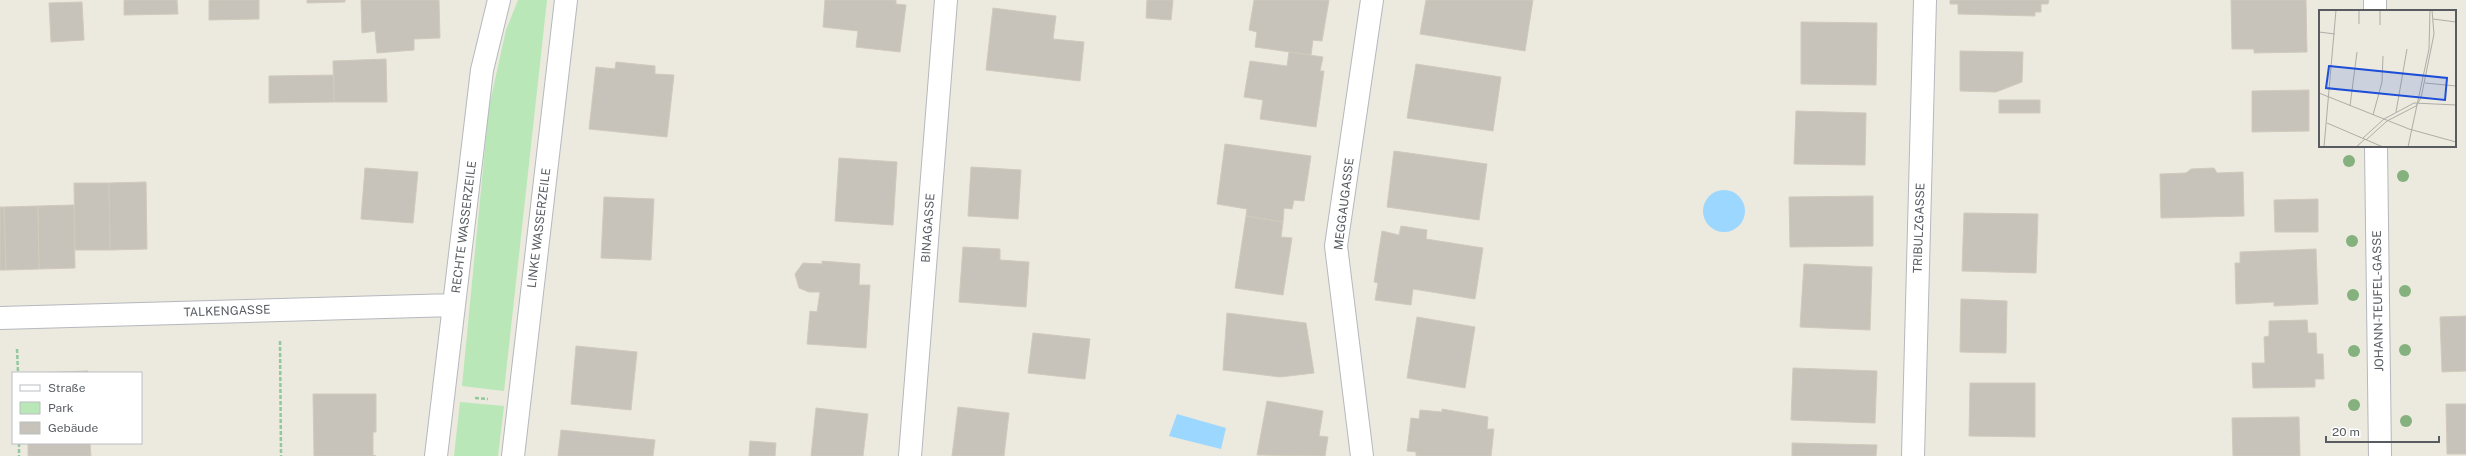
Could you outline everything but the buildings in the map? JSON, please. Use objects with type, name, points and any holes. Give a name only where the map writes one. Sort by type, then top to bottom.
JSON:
[{"type":"street","name":"RECHTE WASSERZEILE","points":[[436,456],[442,395],[482,70],[499,0]]},
{"type":"street","name":"LINKE WASSERZEILE","points":[[513,456],[566,0]]},
{"type":"street","name":"BINAGASSE","points":[[910,456],[946,0]]},
{"type":"street","name":"MEGGAUGASSE","points":[[1362,456],[1336,246],[1372,0]]},
{"type":"street","name":"TRIBULZGASSE","points":[[1913,456],[1925,0]]},
{"type":"street","name":"JOHANN-TEUFEL-GASSE","points":[[2376,147],[2380,456]]},
{"type":"street","name":"TALKENGASSE","points":[[0,318],[454,305]]},
{"type":"path","points":[[280,340],[281,456]]},
{"type":"path","points":[[17,342],[18,372]]},
{"type":"path","points":[[442,395],[519,401]]},
{"type":"path","points":[[19,444],[19,456]]},
{"type":"green space","points":[[518,0],[547,0],[504,391],[462,386],[489,107],[506,30]]},
{"type":"green space","points":[[460,402],[504,406],[498,456],[454,456]]},
{"type":"water","points":[[1724,190],[1739,196],[1745,211],[1739,226],[1724,232],[1709,226],[1703,211],[1709,196]]},
{"type":"water","points":[[1177,414],[1226,428],[1221,449],[1169,436]]}]
